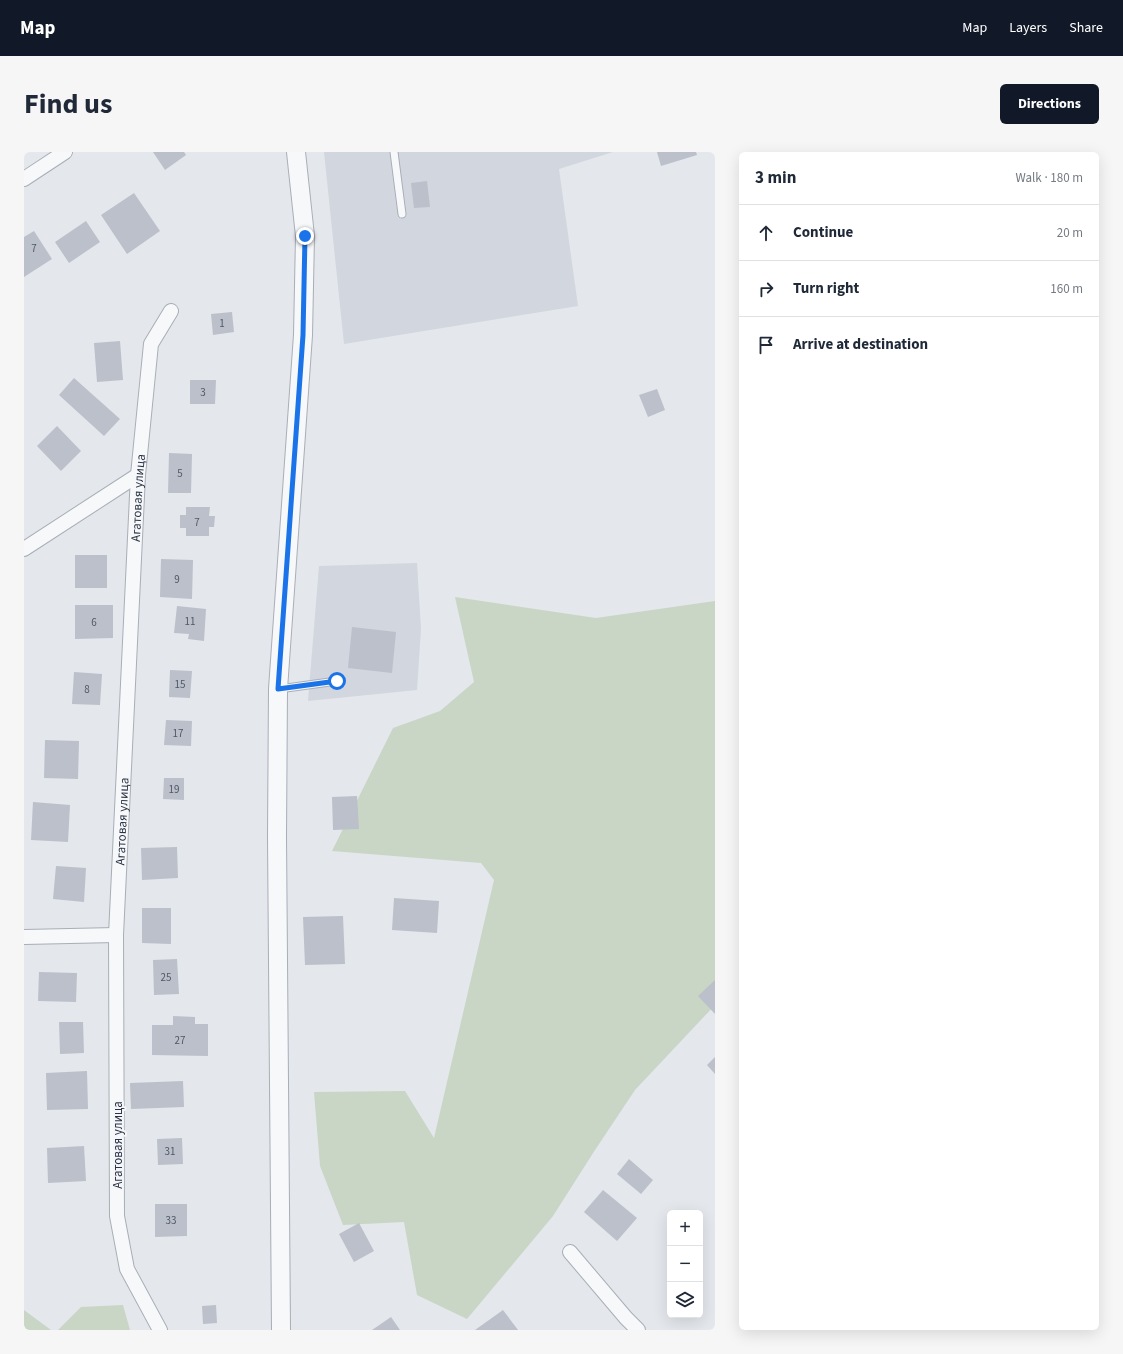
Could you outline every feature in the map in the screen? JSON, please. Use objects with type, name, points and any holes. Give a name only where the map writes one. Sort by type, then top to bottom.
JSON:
[{"type":"street","points":[[24,179],[65,152]]},
{"type":"street","points":[[281,1330],[277,844],[278,689],[303,335],[305,236],[296,152]]},
{"type":"street","name":"Агатовая улица","points":[[160,1330],[127,1269],[117,1216],[116,935],[138,475],[151,344],[171,311]]},
{"type":"street","points":[[24,549],[138,475]]},
{"type":"street","points":[[24,937],[116,935]]},
{"type":"street","points":[[570,1252],[638,1330]]},
{"type":"lane","points":[[394,152],[402,214]]},
{"type":"lane","points":[[278,689],[337,681]]},
{"type":"shaded area","points":[[324,152],[613,152],[559,169],[578,306],[344,344]]},
{"type":"shaded area","points":[[417,563],[421,629],[417,690],[308,701],[319,566]]},
{"type":"green space","points":[[455,597],[596,618],[715,601],[715,1005],[635,1090],[553,1216],[467,1319],[417,1295],[404,1222],[343,1225],[320,1166],[314,1092],[405,1091],[434,1138],[494,880],[481,863],[332,851],[393,728],[440,711],[474,682]]},
{"type":"green space","points":[[123,1305],[130,1330],[58,1330],[81,1307]]},
{"type":"green space","points":[[24,1310],[51,1330],[24,1330]]},
{"type":"building","points":[[153,152],[184,152],[186,155],[165,170]]},
{"type":"building","points":[[657,152],[696,152],[697,155],[661,166]]},
{"type":"building","points":[[427,181],[430,207],[414,208],[411,183]]},
{"type":"building","points":[[134,193],[160,231],[127,254],[101,215]]},
{"type":"building","points":[[86,221],[100,242],[69,263],[55,242]]},
{"type":"building","points":[[34,231],[52,259],[24,277],[24,237]]},
{"type":"building","points":[[232,312],[234,332],[213,335],[211,314]]},
{"type":"building","points":[[120,341],[123,380],[97,382],[94,343]]},
{"type":"building","points":[[74,378],[120,419],[104,436],[59,395]]},
{"type":"building","points":[[190,380],[216,380],[215,404],[190,404]]},
{"type":"building","points":[[657,389],[665,410],[648,417],[639,395]]},
{"type":"building","points":[[57,426],[81,451],[61,471],[37,446]]},
{"type":"building","points":[[169,453],[192,454],[191,493],[168,493]]},
{"type":"building","points":[[186,507],[210,507],[209,516],[215,516],[214,527],[209,527],[209,536],[186,536],[186,528],[180,528],[180,515],[186,515]]},
{"type":"building","points":[[75,555],[107,555],[107,588],[75,588]]},
{"type":"building","points":[[161,559],[193,560],[192,599],[160,597]]},
{"type":"building","points":[[75,605],[113,605],[113,638],[75,639]]},
{"type":"building","points":[[177,606],[206,609],[204,641],[188,639],[189,634],[174,633]]},
{"type":"building","points":[[352,627],[396,632],[392,673],[348,668]]},
{"type":"building","points":[[170,670],[192,671],[190,698],[169,697]]},
{"type":"building","points":[[74,672],[102,674],[100,705],[72,704]]},
{"type":"building","points":[[166,720],[192,721],[191,746],[164,745]]},
{"type":"building","points":[[45,740],[79,741],[78,779],[44,778]]},
{"type":"building","points":[[164,778],[184,778],[184,800],[163,799]]},
{"type":"building","points":[[357,796],[359,829],[333,830],[332,797]]},
{"type":"building","points":[[33,802],[70,805],[68,842],[31,840]]},
{"type":"building","points":[[177,847],[178,878],[142,880],[141,848]]},
{"type":"building","points":[[56,866],[86,868],[84,902],[53,899]]},
{"type":"building","points":[[394,898],[439,901],[437,933],[392,930]]},
{"type":"building","points":[[142,908],[171,908],[171,944],[142,943]]},
{"type":"building","points":[[343,916],[345,964],[305,965],[303,917]]},
{"type":"building","points":[[177,959],[179,994],[154,995],[153,960]]},
{"type":"building","points":[[39,972],[77,973],[76,1002],[38,1001]]},
{"type":"building","points":[[715,980],[715,1014],[698,996]]},
{"type":"building","points":[[173,1016],[195,1017],[195,1024],[208,1024],[208,1056],[152,1055],[152,1025],[173,1025]]},
{"type":"building","points":[[59,1022],[83,1022],[84,1053],[60,1054]]},
{"type":"building","points":[[715,1057],[715,1074],[707,1065]]},
{"type":"building","points":[[87,1071],[88,1109],[47,1110],[46,1073]]},
{"type":"building","points":[[183,1081],[184,1107],[131,1109],[130,1083]]},
{"type":"building","points":[[182,1138],[183,1164],[158,1165],[157,1139]]},
{"type":"building","points":[[84,1146],[86,1181],[48,1183],[47,1148]]},
{"type":"building","points":[[629,1159],[653,1180],[641,1194],[617,1174]]},
{"type":"building","points":[[603,1190],[637,1218],[617,1241],[584,1212]]},
{"type":"building","points":[[155,1204],[187,1204],[187,1236],[155,1237]]},
{"type":"building","points":[[359,1223],[374,1251],[354,1262],[339,1234]]},
{"type":"building","points":[[216,1305],[217,1323],[203,1324],[202,1306]]},
{"type":"building","points":[[503,1310],[518,1330],[475,1330]]},
{"type":"building","points":[[391,1317],[400,1330],[372,1330]]},
{"type":"route","points":[[305,236],[303,335],[278,689],[337,681]]}]
